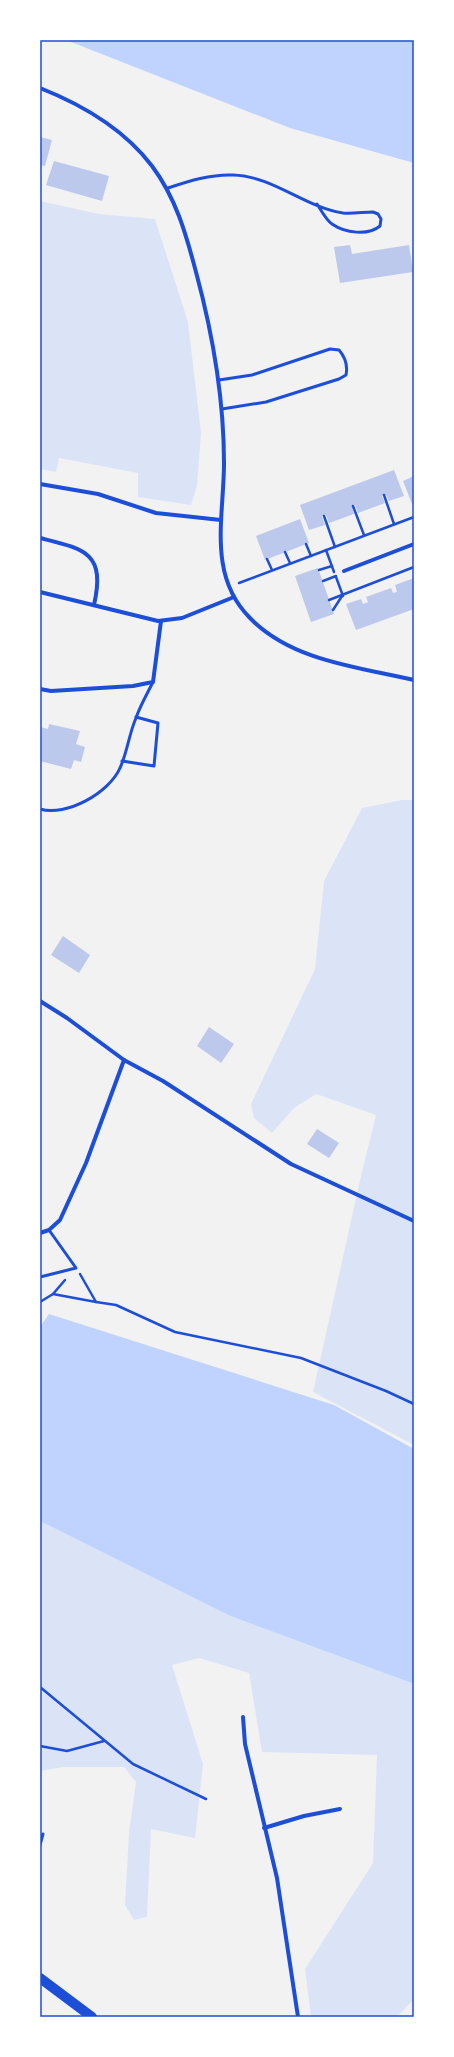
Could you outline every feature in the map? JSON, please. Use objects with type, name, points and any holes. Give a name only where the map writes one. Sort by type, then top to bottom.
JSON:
[{"type":"main road","points":[[40,1978],[92,2017]]},
{"type":"street","points":[[40,88],[64,97],[89,111],[121,134],[151,165],[168,188],[187,234],[208,315],[219,380],[222,409],[224,474],[219,543],[224,572],[234,597],[249,618],[276,640],[295,650],[324,659],[414,680]]},
{"type":"street","points":[[40,484],[98,494],[156,513],[221,520]]},
{"type":"street","points":[[40,538],[79,548],[89,556],[96,568],[98,585],[94,605]]},
{"type":"street","points":[[344,571],[414,544]]},
{"type":"street","points":[[40,592],[161,621],[182,618],[234,597]]},
{"type":"street","points":[[40,688],[51,691],[133,686],[153,682],[161,621]]},
{"type":"street","points":[[40,1001],[67,1018],[124,1060],[163,1081],[291,1164],[414,1221]]},
{"type":"street","points":[[40,1233],[49,1230],[60,1220],[86,1163],[124,1060]]},
{"type":"street","points":[[244,1717],[245,1744],[277,1878],[298,2017]]},
{"type":"street","points":[[264,1828],[304,1816],[340,1810]]},
{"type":"lane","points":[[168,188],[196,179],[216,176],[234,175],[260,179],[317,204],[343,213],[373,212],[378,214],[381,219],[380,226],[375,230],[363,232],[344,230],[332,224],[317,204]]},
{"type":"lane","points":[[219,380],[252,375],[330,349],[339,350],[343,354],[347,367],[346,375],[339,379],[266,402],[222,409]]},
{"type":"lane","points":[[40,809],[48,812],[64,810],[87,800],[106,785],[120,769],[136,717],[153,682]]},
{"type":"lane","points":[[122,761],[154,766],[158,723],[136,717]]},
{"type":"lane","points":[[40,1277],[76,1268],[49,1230]]},
{"type":"lane","points":[[40,1845],[43,1834]]},
{"type":"path","points":[[384,495],[394,524]]},
{"type":"path","points":[[353,506],[364,535]]},
{"type":"path","points":[[324,516],[335,547]]},
{"type":"path","points":[[239,583],[414,517]]},
{"type":"path","points":[[306,544],[311,556]]},
{"type":"path","points":[[285,552],[290,563]]},
{"type":"path","points":[[267,559],[272,570]]},
{"type":"path","points":[[319,570],[332,566]]},
{"type":"path","points":[[329,600],[343,596],[414,567]]},
{"type":"path","points":[[323,581],[336,576]]},
{"type":"path","points":[[333,610],[343,596]]},
{"type":"path","points":[[40,1302],[53,1294],[76,1268],[96,1302]]},
{"type":"path","points":[[53,1294],[116,1305],[175,1332],[301,1358],[386,1391],[414,1404]]},
{"type":"path","points":[[40,1687],[133,1764],[206,1799]]},
{"type":"path","points":[[40,1746],[67,1751],[104,1741]]},
{"type":"shaded area","points":[[40,201],[99,214],[155,219],[188,322],[201,433],[197,486],[191,505],[138,497],[138,473],[59,458],[56,472],[40,469]]},
{"type":"shaded area","points":[[402,800],[414,800],[414,1445],[313,1392],[376,1115],[316,1094],[294,1108],[272,1133],[254,1118],[251,1104],[315,969],[324,881],[362,808]]},
{"type":"shaded area","points":[[40,1521],[228,1615],[414,1684],[414,1999],[397,2017],[311,2017],[305,1969],[373,1863],[377,1755],[262,1752],[249,1673],[199,1658],[172,1665],[203,1764],[195,1838],[151,1829],[147,1917],[134,1920],[125,1905],[129,1832],[136,1782],[124,1767],[63,1767],[40,1771]]},
{"type":"water","points":[[66,40],[414,40],[414,163],[290,128]]},
{"type":"water","points":[[49,1314],[334,1405],[414,1449],[414,1684],[228,1615],[40,1521],[40,1327]]},
{"type":"building","points":[[40,137],[52,140],[45,166],[40,165]]},
{"type":"building","points":[[54,161],[109,176],[102,201],[46,185]]},
{"type":"building","points":[[350,245],[352,254],[409,245],[413,272],[340,283],[334,247]]},
{"type":"building","points":[[394,470],[404,496],[389,501],[386,495],[382,496],[385,503],[358,513],[355,505],[352,506],[354,514],[329,523],[326,515],[322,516],[325,525],[309,530],[300,505]]},
{"type":"building","points":[[414,476],[414,503],[412,504],[403,481]]},
{"type":"building","points":[[300,519],[309,543],[265,560],[256,536]]},
{"type":"building","points":[[318,568],[334,614],[311,622],[295,576]]},
{"type":"building","points":[[414,578],[414,609],[356,630],[346,604],[361,599],[363,604],[368,602],[366,597],[391,588],[393,593],[397,592],[395,585]]},
{"type":"building","points":[[49,724],[80,731],[76,744],[85,747],[81,762],[74,760],[71,769],[40,761],[40,727],[48,729]]},
{"type":"building","points":[[63,936],[90,955],[79,973],[51,955]]},
{"type":"building","points":[[209,1027],[234,1044],[221,1063],[197,1046]]},
{"type":"building","points":[[317,1129],[339,1143],[329,1158],[307,1144]]}]
